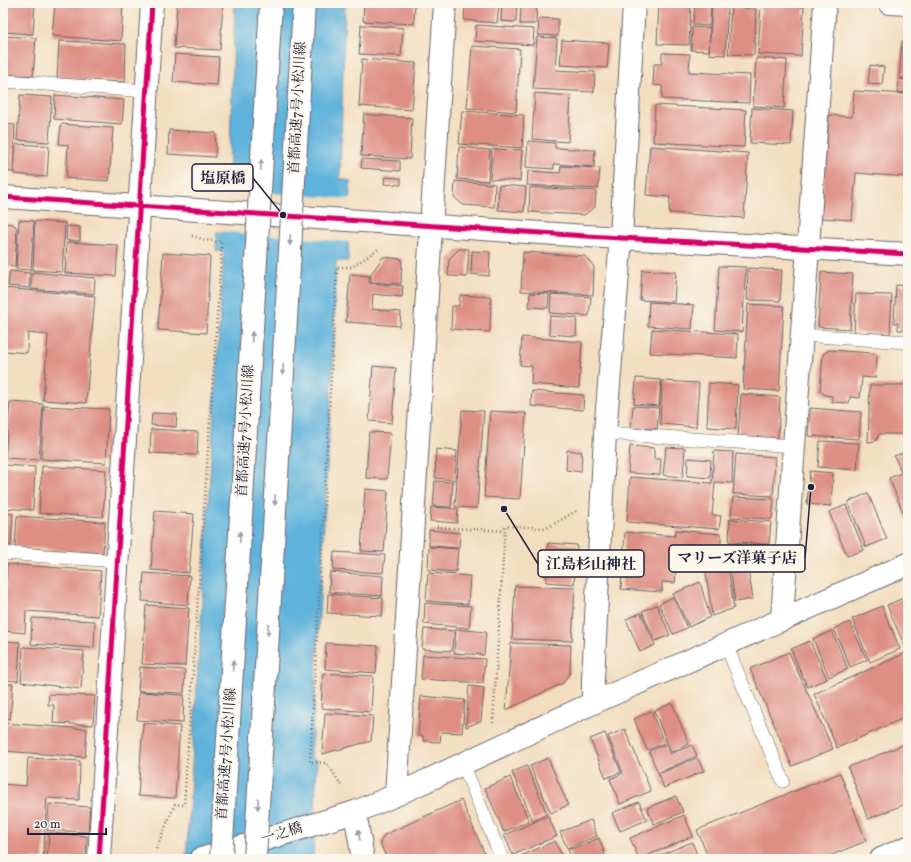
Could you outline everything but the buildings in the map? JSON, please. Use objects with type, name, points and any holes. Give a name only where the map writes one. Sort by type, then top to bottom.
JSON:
[{"type":"main road","points":[[99,859],[152,3]]},
{"type":"main road","name":"首都高速7号小松川線","points":[[221,859],[271,3]]},
{"type":"main road","name":"首都高速7号小松川線","points":[[255,859],[304,3]]},
{"type":"main road","points":[[396,795],[445,3]]},
{"type":"main road","points":[[593,703],[593,672],[605,433],[621,238],[634,3]]},
{"type":"main road","points":[[782,618],[825,3]]},
{"type":"main road","points":[[889,3],[908,4]]},
{"type":"main road","points":[[3,197],[350,221],[908,254]]},
{"type":"main road","name":"一之橋","points":[[201,859],[354,812],[396,795],[593,703],[726,645],[782,618],[908,564]]},
{"type":"main road","points":[[354,812],[363,859]]},
{"type":"main road","points":[[881,859],[908,847]]},
{"type":"lane","points":[[3,81],[147,91]]},
{"type":"lane","points":[[802,335],[908,342]]},
{"type":"lane","points":[[605,433],[795,446]]},
{"type":"lane","points":[[3,553],[118,561]]},
{"type":"lane","points":[[726,645],[783,781]]},
{"type":"lane","points":[[463,764],[502,859]]},
{"type":"path","points":[[156,849],[175,804],[184,805],[222,242],[205,240],[185,234]]},
{"type":"path","points":[[341,785],[327,763],[310,762],[337,267],[352,267],[382,246]]},
{"type":"path","points":[[493,724],[505,526],[547,528],[602,496]]},
{"type":"path","points":[[413,525],[505,531]]},
{"type":"water","points":[[235,3],[345,3],[340,179],[350,181],[348,261],[336,261],[333,361],[311,758],[317,760],[313,859],[186,859],[224,252],[216,251],[221,174],[229,174]]},
{"type":"pier","points":[[218,189],[351,199],[349,242],[215,231]]},
{"type":"cycle path","points":[[99,859],[152,3]]},
{"type":"cycle path","points":[[3,197],[586,236],[908,254]]},
{"type":"place","name":"塩原橋","points":[[283,215]]},
{"type":"place","name":"マリーズ洋菓子店","points":[[811,487]]},
{"type":"place","name":"江島杉山神社","points":[[504,509]]}]
